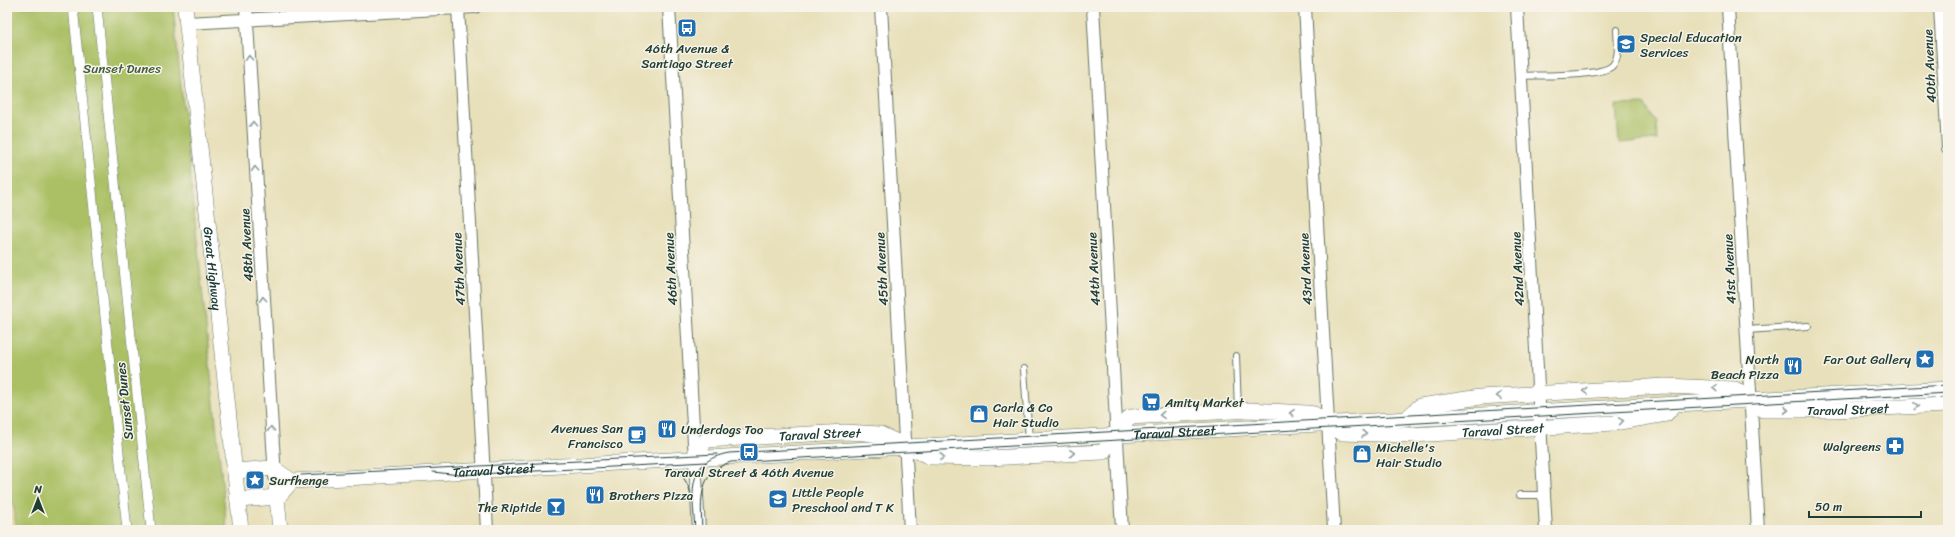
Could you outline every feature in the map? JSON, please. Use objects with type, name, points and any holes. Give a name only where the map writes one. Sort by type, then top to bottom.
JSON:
[{"type":"street","name":"Sunset Dunes","points":[[73,7],[127,530]]},
{"type":"street","name":"Sunset Dunes","points":[[97,7],[151,530]]},
{"type":"street","name":"Great Highway","points":[[185,7],[241,530]]},
{"type":"street","name":"48th Avenue","points":[[246,7],[275,482]]},
{"type":"street","name":"47th Avenue","points":[[458,7],[487,530]]},
{"type":"street","points":[[187,23],[475,7]]},
{"type":"street","name":"46th Avenue","points":[[669,7],[699,530]]},
{"type":"street","name":"45th Avenue","points":[[881,7],[910,530]]},
{"type":"street","name":"44th Avenue","points":[[1093,7],[1122,530]]},
{"type":"street","name":"43rd Avenue","points":[[1305,7],[1334,530]]},
{"type":"street","name":"42nd Avenue","points":[[1517,7],[1546,530]]},
{"type":"street","name":"41st Avenue","points":[[1728,7],[1758,530]]},
{"type":"street","name":"40th Avenue","points":[[1940,7],[1948,148]]},
{"type":"street","name":"Taraval Street","points":[[1406,419],[1420,406],[1480,397],[1665,386],[1735,389],[1763,410],[1834,410],[1948,405]]},
{"type":"street","name":"Taraval Street","points":[[292,481],[1948,389]]},
{"type":"street","name":"Taraval Street","points":[[905,447],[930,457],[989,458],[1103,452],[1130,417],[1238,411],[1314,414],[1342,433],[1412,435],[1614,422],[1666,414],[1677,404]]},
{"type":"street","points":[[235,471],[275,482],[292,481]]},
{"type":"street","points":[[238,500],[275,482],[292,481]]},
{"type":"street","points":[[275,482],[280,530]]},
{"type":"lane","points":[[1521,76],[1599,73],[1613,66],[1618,56],[1617,30]]},
{"type":"lane","points":[[1746,330],[1808,326]]},
{"type":"lane","points":[[1236,356],[1238,411]]},
{"type":"lane","points":[[1024,369],[1029,440]]},
{"type":"lane","points":[[1520,496],[1544,495]]},
{"type":"green space","points":[[7,7],[173,7],[227,530],[16,530],[14,508],[7,484]]},
{"type":"green space","points":[[1644,104],[1656,122],[1657,140],[1619,143],[1616,105]]},
{"type":"sand","points":[[7,484],[14,508],[16,530],[7,530]]},
{"type":"tram line","points":[[695,530],[693,504],[694,481],[704,463],[715,457],[729,453],[1948,385]]},
{"type":"tram line","points":[[702,530],[701,509],[703,489],[712,473],[731,462],[1948,393]]},
{"type":"tram line","points":[[301,475],[717,454]]},
{"type":"tram line","points":[[433,472],[460,475],[707,462]]},
{"type":"tram line","points":[[666,467],[671,468],[682,476],[691,494]]},
{"type":"place","name":"46th Avenue & Santiago Street","points":[[687,28]]},
{"type":"place","name":"Special Education Services","points":[[1626,44]]},
{"type":"place","name":"Far Out Gallery","points":[[1925,359]]},
{"type":"place","name":"North Beach Pizza","points":[[1793,366]]},
{"type":"place","name":"Amity Market","points":[[1151,402]]},
{"type":"place","name":"Carla & Co Hair Studio","points":[[979,414]]},
{"type":"place","name":"Underdogs Too","points":[[667,429]]},
{"type":"place","name":"Avenues San Francisco","points":[[637,435]]},
{"type":"place","name":"Walgreens","points":[[1895,446]]},
{"type":"place","name":"Taraval Street & 46th Avenue","points":[[749,452]]},
{"type":"place","name":"Michelle's Hair Studio","points":[[1362,454]]},
{"type":"place","name":"Surfhenge","points":[[255,480]]},
{"type":"place","name":"Brothers Pizza","points":[[595,495]]},
{"type":"place","name":"Little People Preschool and T K","points":[[778,499]]},
{"type":"place","name":"The Riptide","points":[[556,507]]}]
